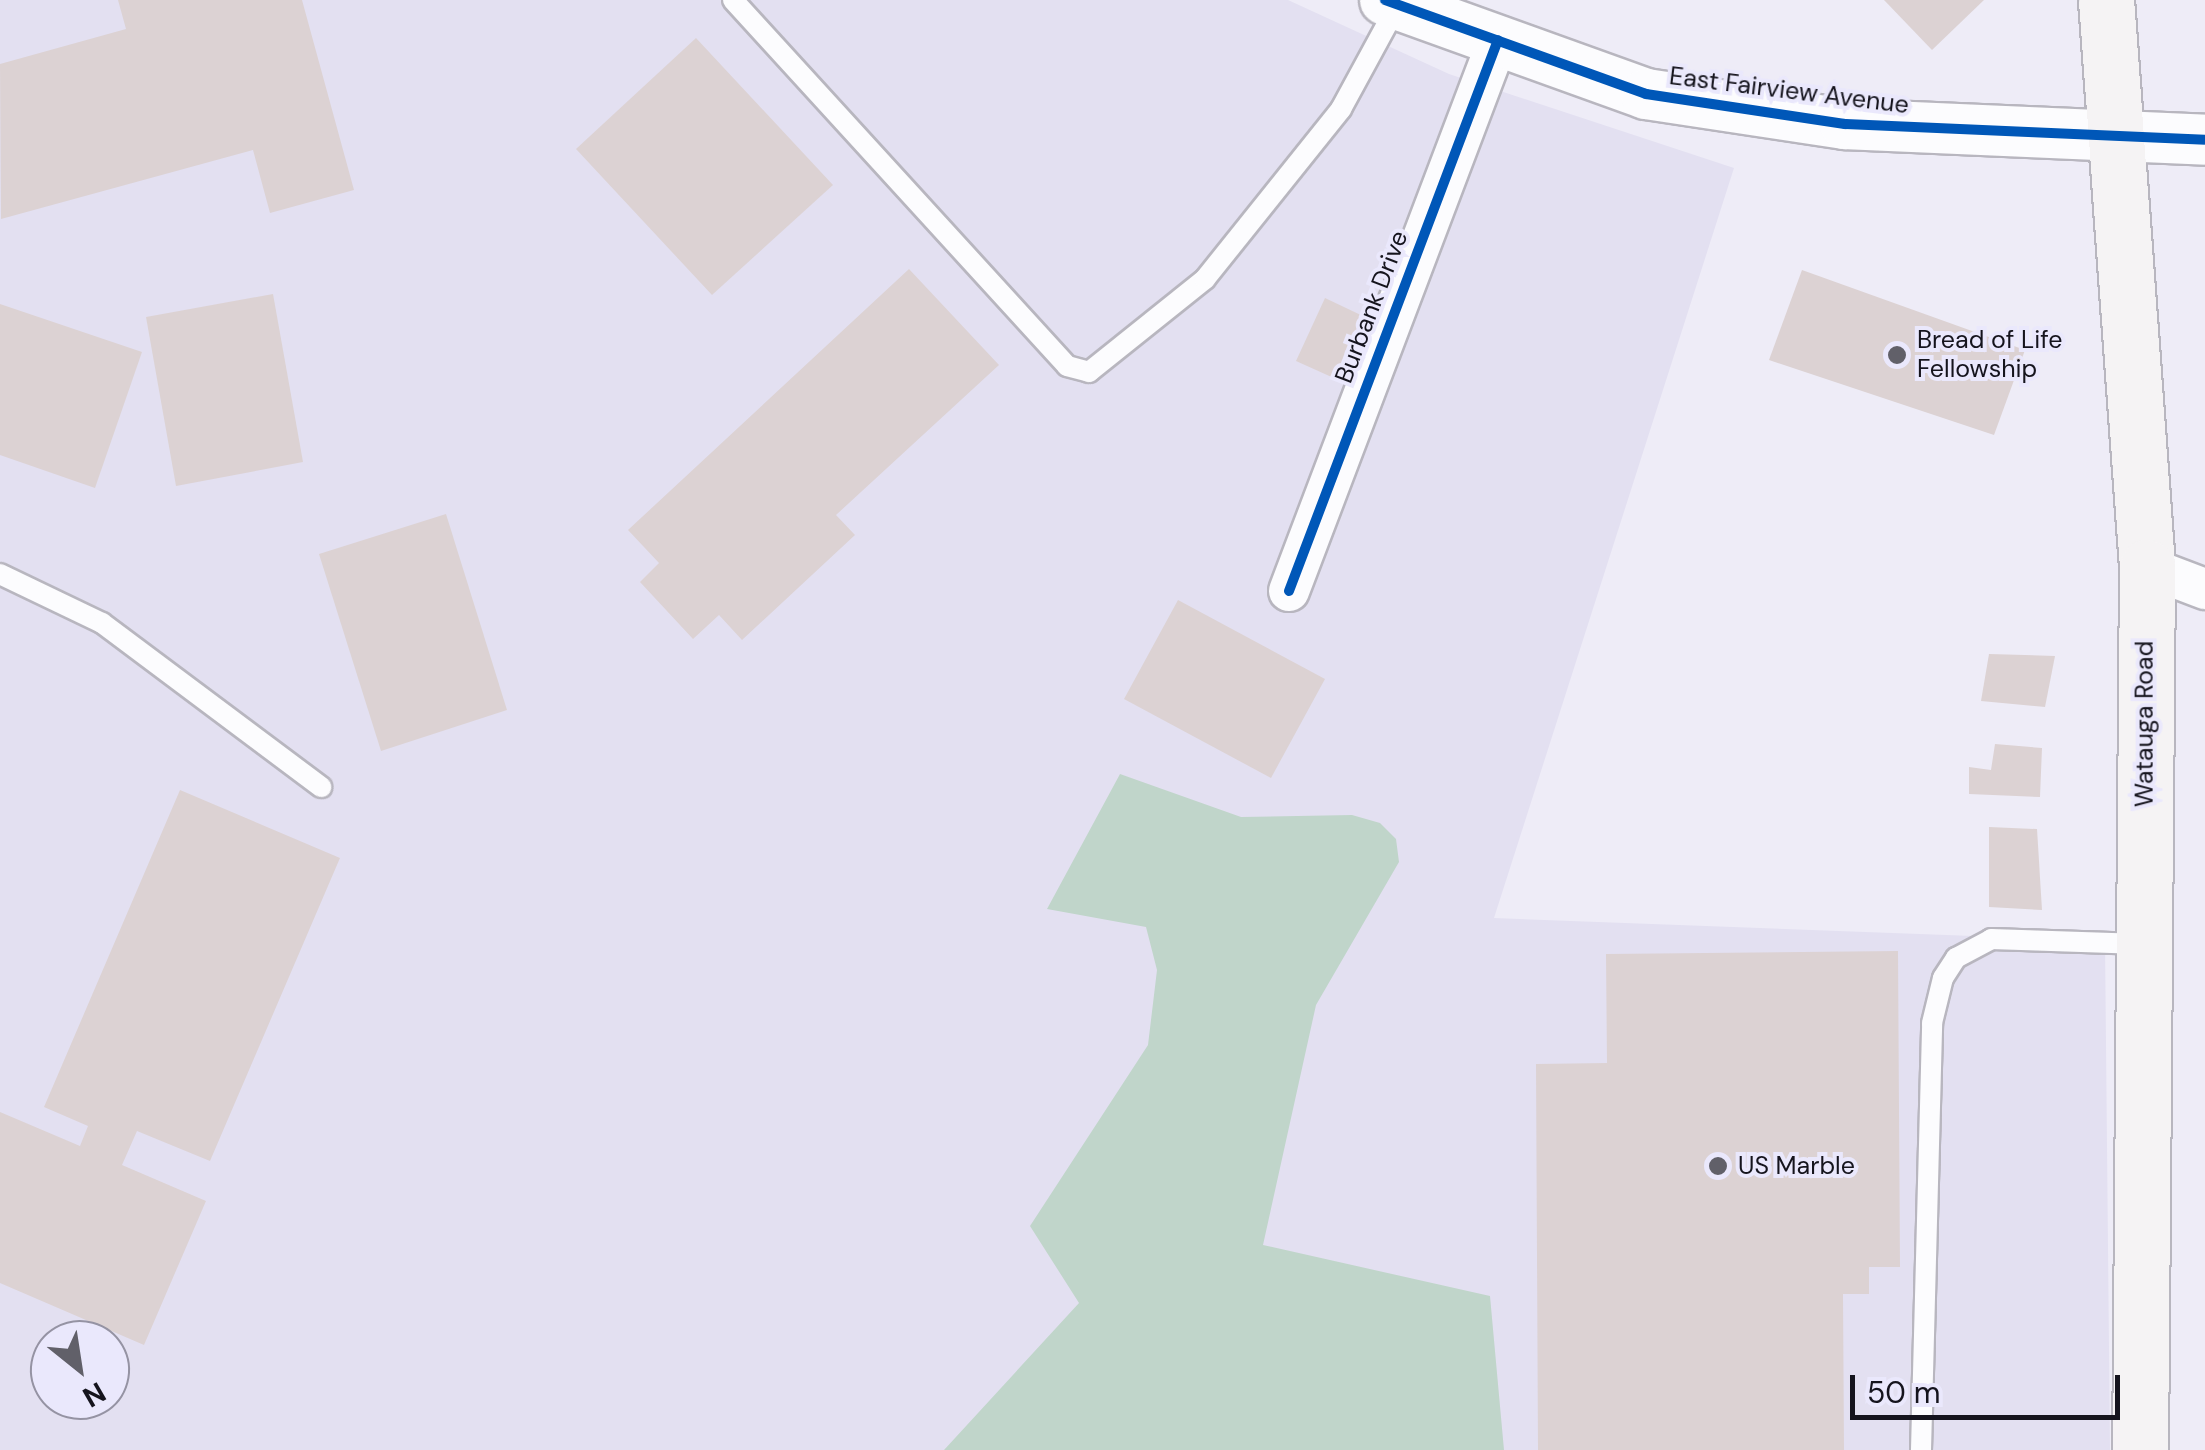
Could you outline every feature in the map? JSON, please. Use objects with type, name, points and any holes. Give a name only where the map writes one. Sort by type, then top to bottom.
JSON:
[{"type":"main road","name":"Watauga Road","points":[[2106,0],[2112,136],[2147,566],[2140,1450]]},
{"type":"street","name":"East Fairview Avenue","points":[[1391,3],[1646,94],[1758,113],[2205,140]]},
{"type":"street","name":"Burbank Drive","points":[[1289,591],[1498,40]]},
{"type":"street","points":[[2147,566],[2205,589]]},
{"type":"lane","points":[[732,0],[1067,366],[1089,372],[1205,280],[1341,109],[1391,3]]},
{"type":"lane","points":[[0,574],[102,623],[322,788]]},
{"type":"lane","points":[[1921,1450],[1932,1023],[1943,978],[1956,958],[1991,939],[2144,944]]},
{"type":"shaded area","points":[[0,0],[1288,0],[1449,74],[1734,168],[1494,918],[2105,941],[2110,1450],[0,1450]]},
{"type":"green space","points":[[1120,774],[1241,817],[1352,815],[1380,823],[1396,839],[1399,862],[1316,1005],[1263,1245],[1490,1296],[1504,1450],[944,1450],[1079,1303],[1030,1226],[1148,1045],[1157,970],[1146,927],[1047,909]]},
{"type":"building","points":[[118,0],[302,0],[354,190],[270,213],[253,150],[1,219],[0,64],[126,29]]},
{"type":"building","points":[[1884,0],[1984,0],[1932,50]]},
{"type":"building","points":[[696,38],[833,185],[712,295],[576,149]]},
{"type":"building","points":[[909,269],[999,365],[836,515],[855,535],[742,640],[719,615],[693,639],[640,582],[659,563],[628,530]]},
{"type":"building","name":"Bread of Life Fellowship","points":[[1802,270],[2025,350],[1994,435],[1769,360]]},
{"type":"building","points":[[273,294],[303,462],[176,486],[146,317]]},
{"type":"building","points":[[1325,298],[1365,317],[1336,379],[1296,361]]},
{"type":"building","points":[[0,304],[142,352],[95,488],[0,455]]},
{"type":"building","points":[[446,514],[507,710],[381,751],[319,554]]},
{"type":"building","points":[[1178,600],[1325,679],[1271,778],[1124,699]]},
{"type":"building","points":[[1989,654],[2055,656],[2045,707],[1981,701]]},
{"type":"building","points":[[1995,744],[2042,748],[2040,797],[1969,794],[1969,767],[1991,770]]},
{"type":"building","points":[[180,790],[340,858],[210,1161],[137,1131],[122,1165],[206,1201],[144,1345],[130,1339],[130,1320],[86,1320],[0,1283],[0,1112],[80,1146],[88,1126],[44,1107]]},
{"type":"building","points":[[1989,827],[2037,829],[2042,910],[1989,907]]},
{"type":"building","name":"US Marble","points":[[1898,951],[1900,1267],[1869,1267],[1869,1294],[1843,1294],[1844,1450],[1538,1450],[1536,1064],[1607,1063],[1606,954]]},
{"type":"cycle path","points":[[1385,0],[1646,94],[1845,124],[2205,140]]},
{"type":"cycle path","points":[[1289,591],[1498,40]]},
{"type":"place","name":"Bread of Life Fellowship","points":[[1897,355]]},
{"type":"place","name":"US Marble","points":[[1718,1166]]}]
